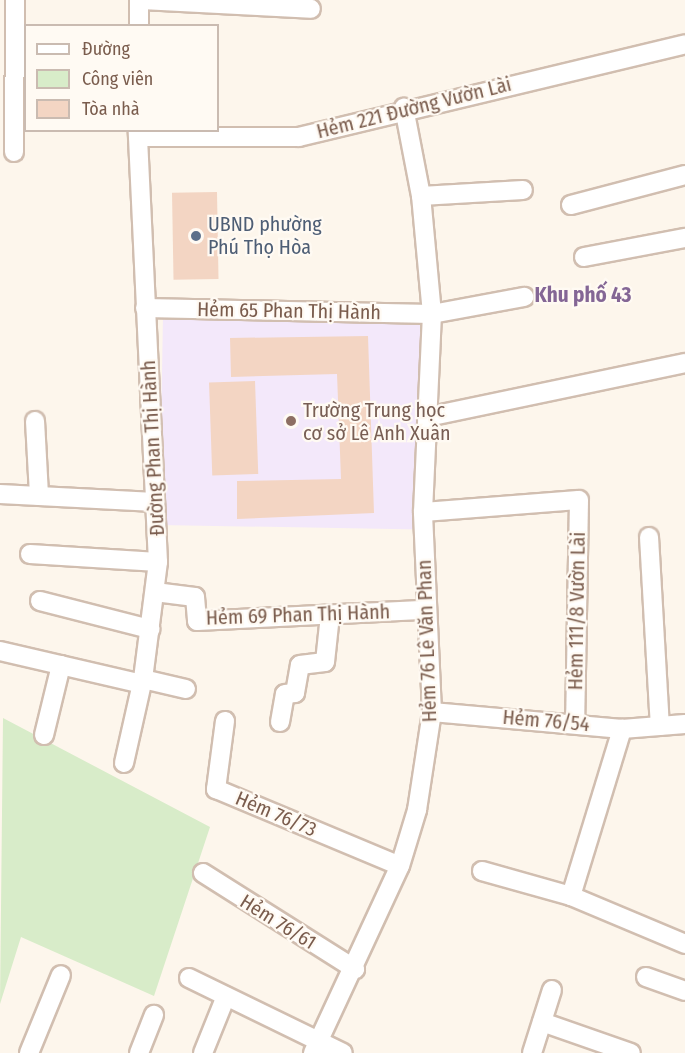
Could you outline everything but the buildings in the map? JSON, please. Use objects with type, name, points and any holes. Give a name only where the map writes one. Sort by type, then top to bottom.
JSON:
[{"type":"street","points":[[14,152],[15,0]]},
{"type":"street","points":[[139,24],[140,0],[311,9]]},
{"type":"street","name":"Hẻm 221 Đường Vườn Lài","points":[[138,134],[300,136],[404,108],[685,44]]},
{"type":"street","name":"Hẻm 76 Lê Văn Phan","points":[[316,1047],[355,969],[400,866],[417,810],[432,712],[423,512],[432,314],[421,196],[404,108]]},
{"type":"street","name":"Đường Phan Thị Hành","points":[[124,764],[142,682],[158,562],[138,134]]},
{"type":"street","points":[[571,205],[685,176]]},
{"type":"street","points":[[421,196],[523,190]]},
{"type":"street","points":[[584,257],[685,238]]},
{"type":"street","name":"Hẻm 65 Phan Thị Hành","points":[[145,308],[432,314],[524,297]]},
{"type":"street","points":[[427,417],[685,363]]},
{"type":"street","points":[[35,422],[39,496]]},
{"type":"street","points":[[0,494],[155,502]]},
{"type":"street","name":"Hẻm 111/8 Vườn Lài","points":[[423,512],[579,500],[575,723]]},
{"type":"street","points":[[649,537],[660,726]]},
{"type":"street","points":[[30,554],[158,562]]},
{"type":"street","name":"Hẻm 69 Phan Thị Hành","points":[[155,592],[195,597],[197,621],[426,610]]},
{"type":"street","points":[[40,601],[150,629]]},
{"type":"street","points":[[280,722],[285,694],[295,693],[300,665],[325,662],[330,615]]},
{"type":"street","points":[[0,651],[142,682],[186,689]]},
{"type":"street","points":[[44,735],[61,665]]},
{"type":"street","name":"Hẻm 76/54","points":[[432,712],[622,729],[685,724]]},
{"type":"street","name":"Hẻm 76/73","points":[[225,721],[216,789],[400,866]]},
{"type":"street","points":[[572,896],[622,729]]},
{"type":"street","points":[[482,871],[572,896],[685,942]]},
{"type":"street","name":"Hẻm 76/61","points":[[203,873],[355,969]]},
{"type":"street","points":[[29,1053],[62,975]]},
{"type":"street","points":[[646,976],[685,991]]},
{"type":"street","points":[[189,978],[226,996],[316,1047],[343,1053]]},
{"type":"street","points":[[532,1053],[552,990]]},
{"type":"street","points":[[203,1053],[226,996]]},
{"type":"street","points":[[139,1053],[154,1015]]},
{"type":"street","points":[[542,1022],[631,1053]]},
{"type":"shaded area","name":"Trường Trung học cơ sở Lê Anh Xuân","points":[[163,316],[424,321],[420,530],[159,525]]},
{"type":"green space","points":[[3,718],[210,827],[154,996],[21,937],[0,1004]]},
{"type":"place","name":"UBND phường Phú Thọ Hòa","points":[[196,236]]},
{"type":"place","name":"Trường Trung học cơ sở Lê Anh Xuân","points":[[291,421]]},
{"type":"district","name":"Khu phố 43","points":[[583,295]]}]
